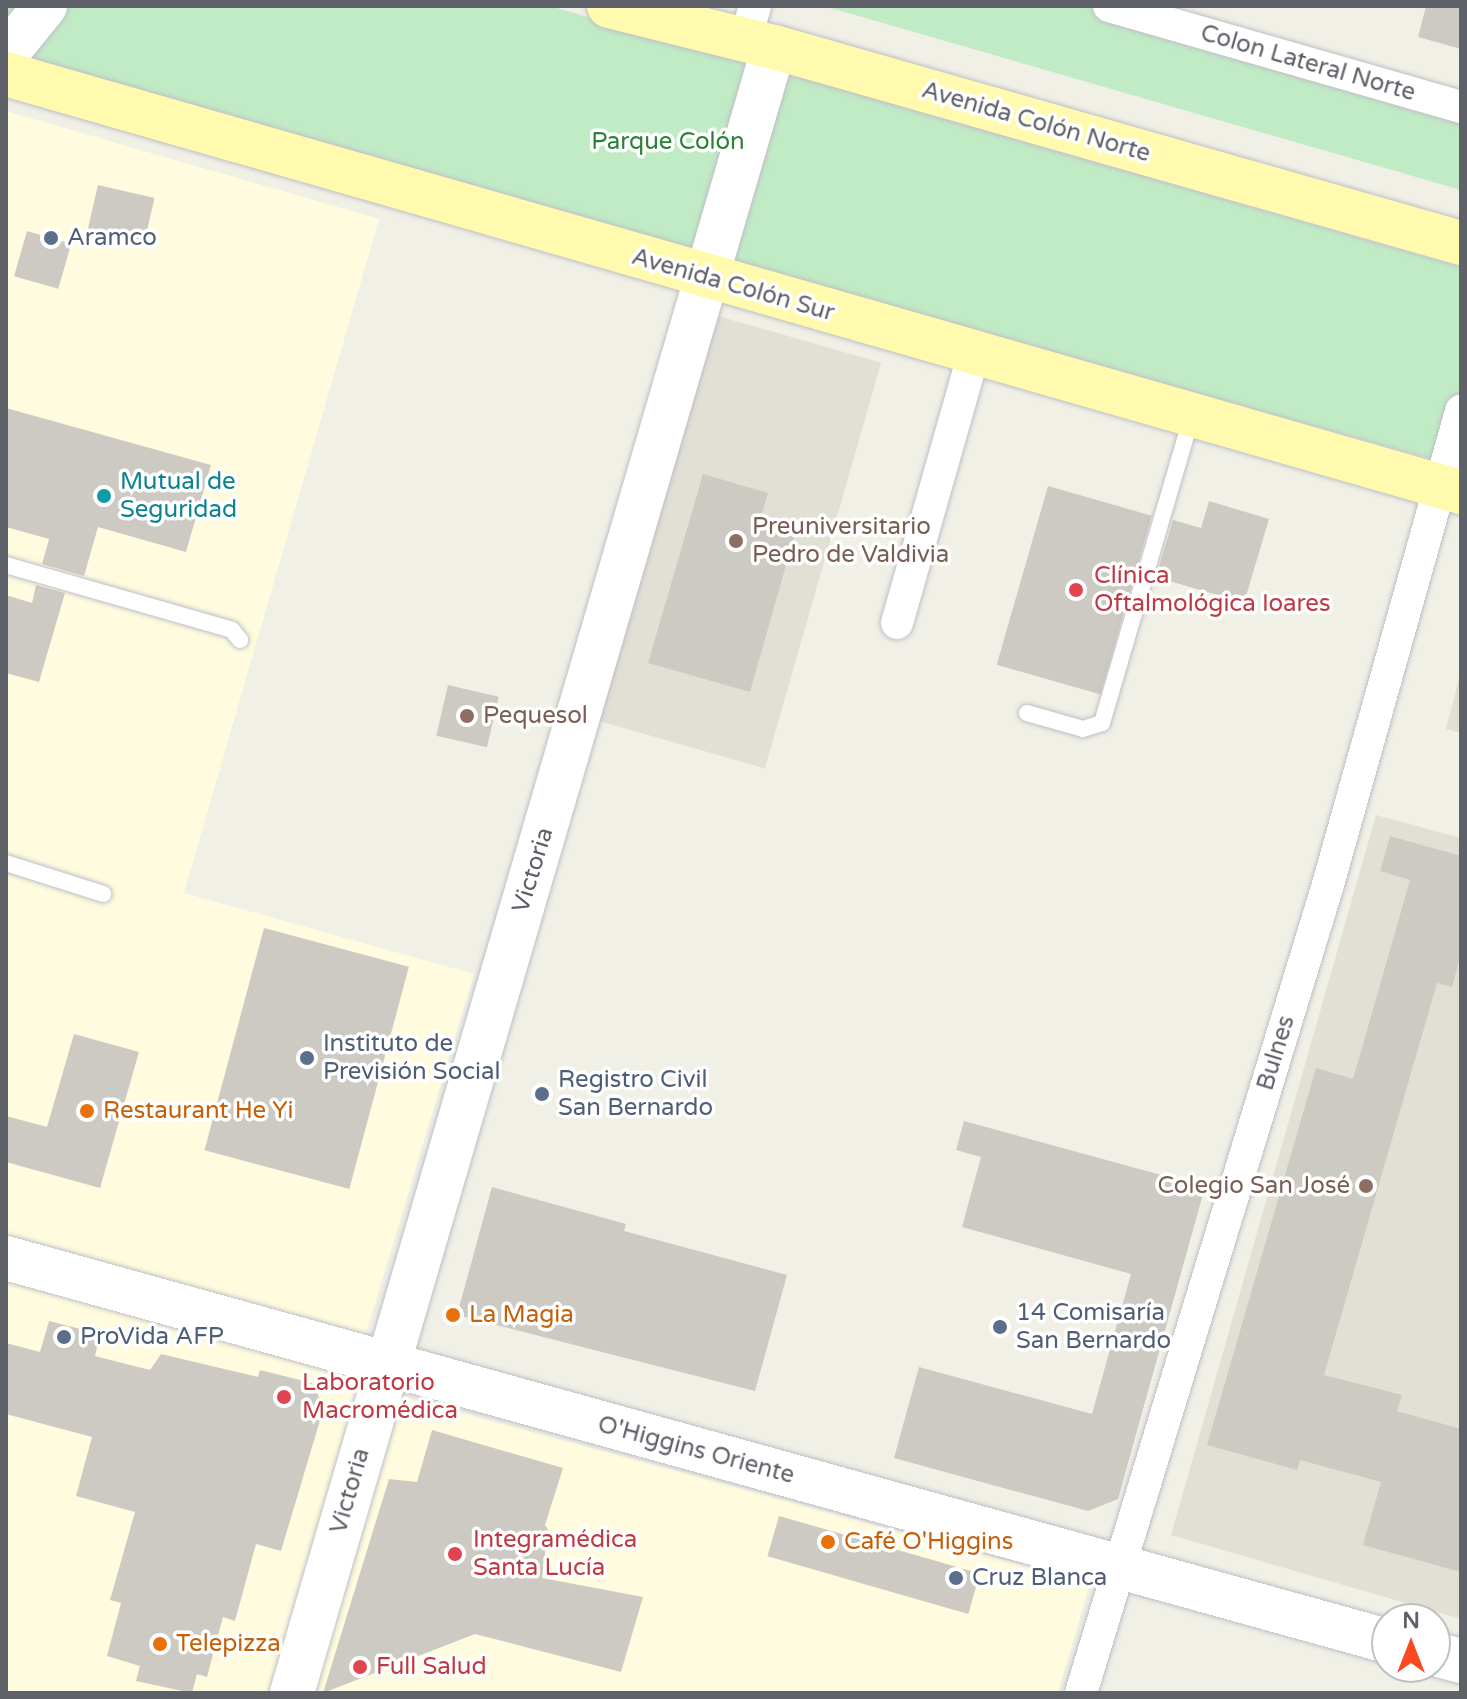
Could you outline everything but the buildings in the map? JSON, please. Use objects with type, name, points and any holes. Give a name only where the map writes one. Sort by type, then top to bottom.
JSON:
[{"type":"main road","name":"Avenida Colón Norte","points":[[609,6],[758,31],[1461,243]]},
{"type":"main road","name":"Avenida Colón Sur","points":[[6,74],[1450,488]]},
{"type":"street","points":[[6,54],[45,6]]},
{"type":"street","name":"Colon Lateral Norte","points":[[1109,6],[1461,107]]},
{"type":"street","name":"Victoria","points":[[292,1693],[709,278],[758,31]]},
{"type":"street","points":[[897,623],[974,353]]},
{"type":"street","name":"Bulnes","points":[[1081,1693],[1450,488],[1461,410]]},
{"type":"street","name":"O'Higgins Oriente","points":[[6,1258],[1371,1637]]},
{"type":"lane","points":[[1027,713],[1083,729],[1102,723],[1192,415]]},
{"type":"lane","points":[[6,565],[232,630],[240,640]]},
{"type":"lane","points":[[6,863],[103,894]]},
{"type":"shaded area","points":[[6,111],[379,219],[184,893],[474,974],[351,1383],[1090,1583],[1058,1693],[6,1693]]},
{"type":"shaded area","name":"Preuniversitario Pedro de Valdivia","points":[[711,314],[881,363],[765,768],[595,720]]},
{"type":"shaded area","points":[[1461,670],[1461,733],[1446,729]]},
{"type":"shaded area","name":"Colegio San José","points":[[1376,815],[1461,838],[1461,1619],[1451,1616],[1451,1603],[1406,1603],[1171,1535]]},
{"type":"green space","name":"Parque Colón","points":[[6,6],[550,6],[1461,267],[1461,467],[6,61]]},
{"type":"green space","points":[[824,6],[1089,6],[1461,113],[1461,190]]},
{"type":"place","name":"Aramco","points":[[51,238]]},
{"type":"place","name":"Mutual de Seguridad","points":[[104,496]]},
{"type":"place","name":"Preuniversitario Pedro de Valdivia","points":[[736,541]]},
{"type":"place","name":"Clínica Oftalmológica Ioares","points":[[1076,590]]},
{"type":"place","name":"Pequesol","points":[[467,716]]},
{"type":"place","name":"Instituto de Previsión Social","points":[[307,1058]]},
{"type":"place","name":"Registro Civil San Bernardo","points":[[542,1094]]},
{"type":"place","name":"Restaurant He Yi","points":[[87,1111]]},
{"type":"place","name":"Colegio San José","points":[[1366,1186]]},
{"type":"place","name":"La Magia","points":[[453,1315]]},
{"type":"place","name":"14 Comisaría San Bernardo","points":[[1000,1327]]},
{"type":"place","name":"ProVida AFP","points":[[64,1337]]},
{"type":"place","name":"Laboratorio Macromédica","points":[[284,1397]]},
{"type":"place","name":"Café O'Higgins","points":[[828,1542]]},
{"type":"place","name":"Integramédica Santa Lucía","points":[[455,1554]]},
{"type":"place","name":"Cruz Blanca","points":[[956,1578]]},
{"type":"place","name":"Telepizza","points":[[160,1644]]},
{"type":"place","name":"Full Salud","points":[[360,1667]]}]
